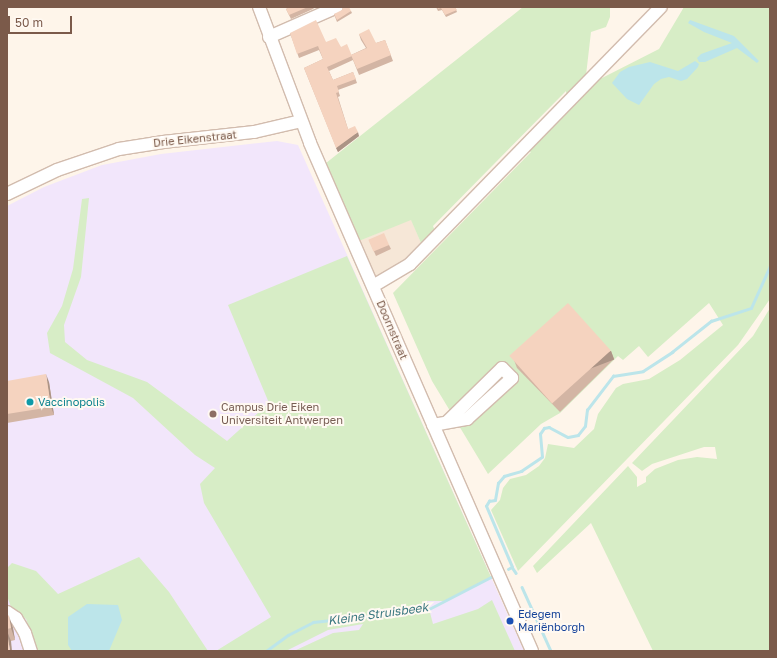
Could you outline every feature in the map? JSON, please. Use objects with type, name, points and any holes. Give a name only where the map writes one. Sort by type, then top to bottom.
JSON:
[{"type":"street","name":"Doornstraat","points":[[259,7],[301,121],[532,651]]},
{"type":"street","points":[[270,37],[337,7]]},
{"type":"street","points":[[373,286],[410,264],[660,7]]},
{"type":"street","name":"Drie Eikenstraat","points":[[7,194],[89,162],[140,145],[254,132],[301,121]]},
{"type":"street","points":[[433,425],[448,421],[467,419],[512,378],[502,368],[448,421]]},
{"type":"street","points":[[7,612],[19,623],[31,651]]},
{"type":"shaded area","name":"Campus Drie Eiken Universiteit Antwerpen","points":[[277,141],[298,145],[524,651],[7,651],[7,206],[44,187],[102,165],[161,154]]},
{"type":"shaded area","points":[[411,219],[424,250],[373,286],[354,243]]},
{"type":"green space","points":[[523,7],[610,7],[610,17],[606,27],[591,32],[585,84],[596,73],[602,78],[659,49],[684,7],[770,7],[770,299],[738,345],[518,571],[491,510],[500,500],[503,488],[510,479],[526,475],[539,466],[545,458],[548,444],[574,448],[594,429],[598,414],[616,388],[623,384],[649,379],[680,360],[723,325],[709,303],[648,357],[639,346],[623,360],[618,356],[560,413],[541,424],[488,474],[432,381],[393,293],[531,152],[522,149],[567,103],[566,91],[433,226],[437,236],[424,250],[411,220],[354,243],[321,167]]},
{"type":"green space","points":[[89,198],[81,277],[64,325],[65,342],[87,360],[147,382],[227,441],[269,403],[228,305],[347,256],[491,577],[446,601],[427,601],[433,624],[478,609],[492,600],[515,651],[294,651],[333,633],[359,630],[363,624],[328,630],[286,651],[216,651],[271,617],[204,503],[200,484],[215,468],[195,455],[133,398],[50,353],[47,333],[62,306],[73,269],[82,199]]},
{"type":"green space","points":[[770,308],[770,651],[653,651],[591,523],[537,573],[533,566],[628,466],[637,477],[637,487],[646,482],[646,477],[655,469],[678,460],[697,457],[717,459],[715,447],[704,447],[652,464],[642,471],[632,463],[753,336]]},
{"type":"green space","points":[[139,557],[169,592],[208,651],[37,651],[26,619],[11,607],[7,596],[7,568],[12,563],[36,571],[58,594]]},
{"type":"water","points":[[690,20],[734,36],[759,61],[757,63],[737,48],[705,62],[699,62],[697,58],[701,54],[732,43],[704,32],[688,23]]},
{"type":"water","points":[[695,61],[699,64],[698,67],[687,79],[681,81],[669,77],[661,79],[654,84],[639,105],[627,99],[612,83],[620,72],[629,67],[650,62],[678,71]]},
{"type":"water","points":[[87,604],[118,605],[122,620],[109,651],[72,651],[68,645],[68,617]]},
{"type":"building","points":[[290,7],[308,7],[289,15],[286,9]]},
{"type":"building","points":[[343,7],[349,7],[351,11],[337,20],[334,14],[342,10]]},
{"type":"building","points":[[437,7],[455,7],[457,10],[445,15],[441,8],[438,9]]},
{"type":"building","points":[[316,20],[326,42],[336,38],[341,47],[347,44],[352,56],[327,67],[333,80],[353,72],[356,79],[337,86],[339,92],[336,93],[348,129],[355,126],[358,132],[336,148],[304,68],[323,59],[318,46],[297,54],[290,33]]},
{"type":"building","points":[[369,29],[376,43],[385,40],[391,55],[357,69],[351,55],[367,48],[359,34]]},
{"type":"building","points":[[384,233],[389,245],[373,252],[368,240]]},
{"type":"building","points":[[568,303],[611,351],[552,403],[509,356]]},
{"type":"building","name":"Vaccinopolis","points":[[46,374],[51,407],[7,414],[7,381]]},
{"type":"building","points":[[7,614],[9,616],[11,628],[7,629]]},
{"type":"building","points":[[7,633],[10,651],[7,651]]},
{"type":"waterway","name":"Kleine Struisbeek","points":[[508,569],[512,567],[486,506],[489,501],[495,500],[498,483],[504,476],[521,471],[542,457],[540,434],[544,428],[549,427],[568,437],[578,435],[585,426],[587,410],[613,376],[643,371],[672,352],[711,321],[751,308],[770,266]]},
{"type":"waterway","name":"Kleine Struisbeek","points":[[512,567],[516,573]]},
{"type":"waterway","name":"Kleine Struisbeek","points":[[266,651],[288,635],[313,622],[427,610],[491,577]]},
{"type":"waterway","points":[[522,587],[551,651]]},
{"type":"place","name":"Vaccinopolis","points":[[30,402]]},
{"type":"place","name":"Campus Drie Eiken Universiteit Antwerpen","points":[[213,414]]},
{"type":"place","name":"Edegem Mariënborgh","points":[[510,621]]}]
